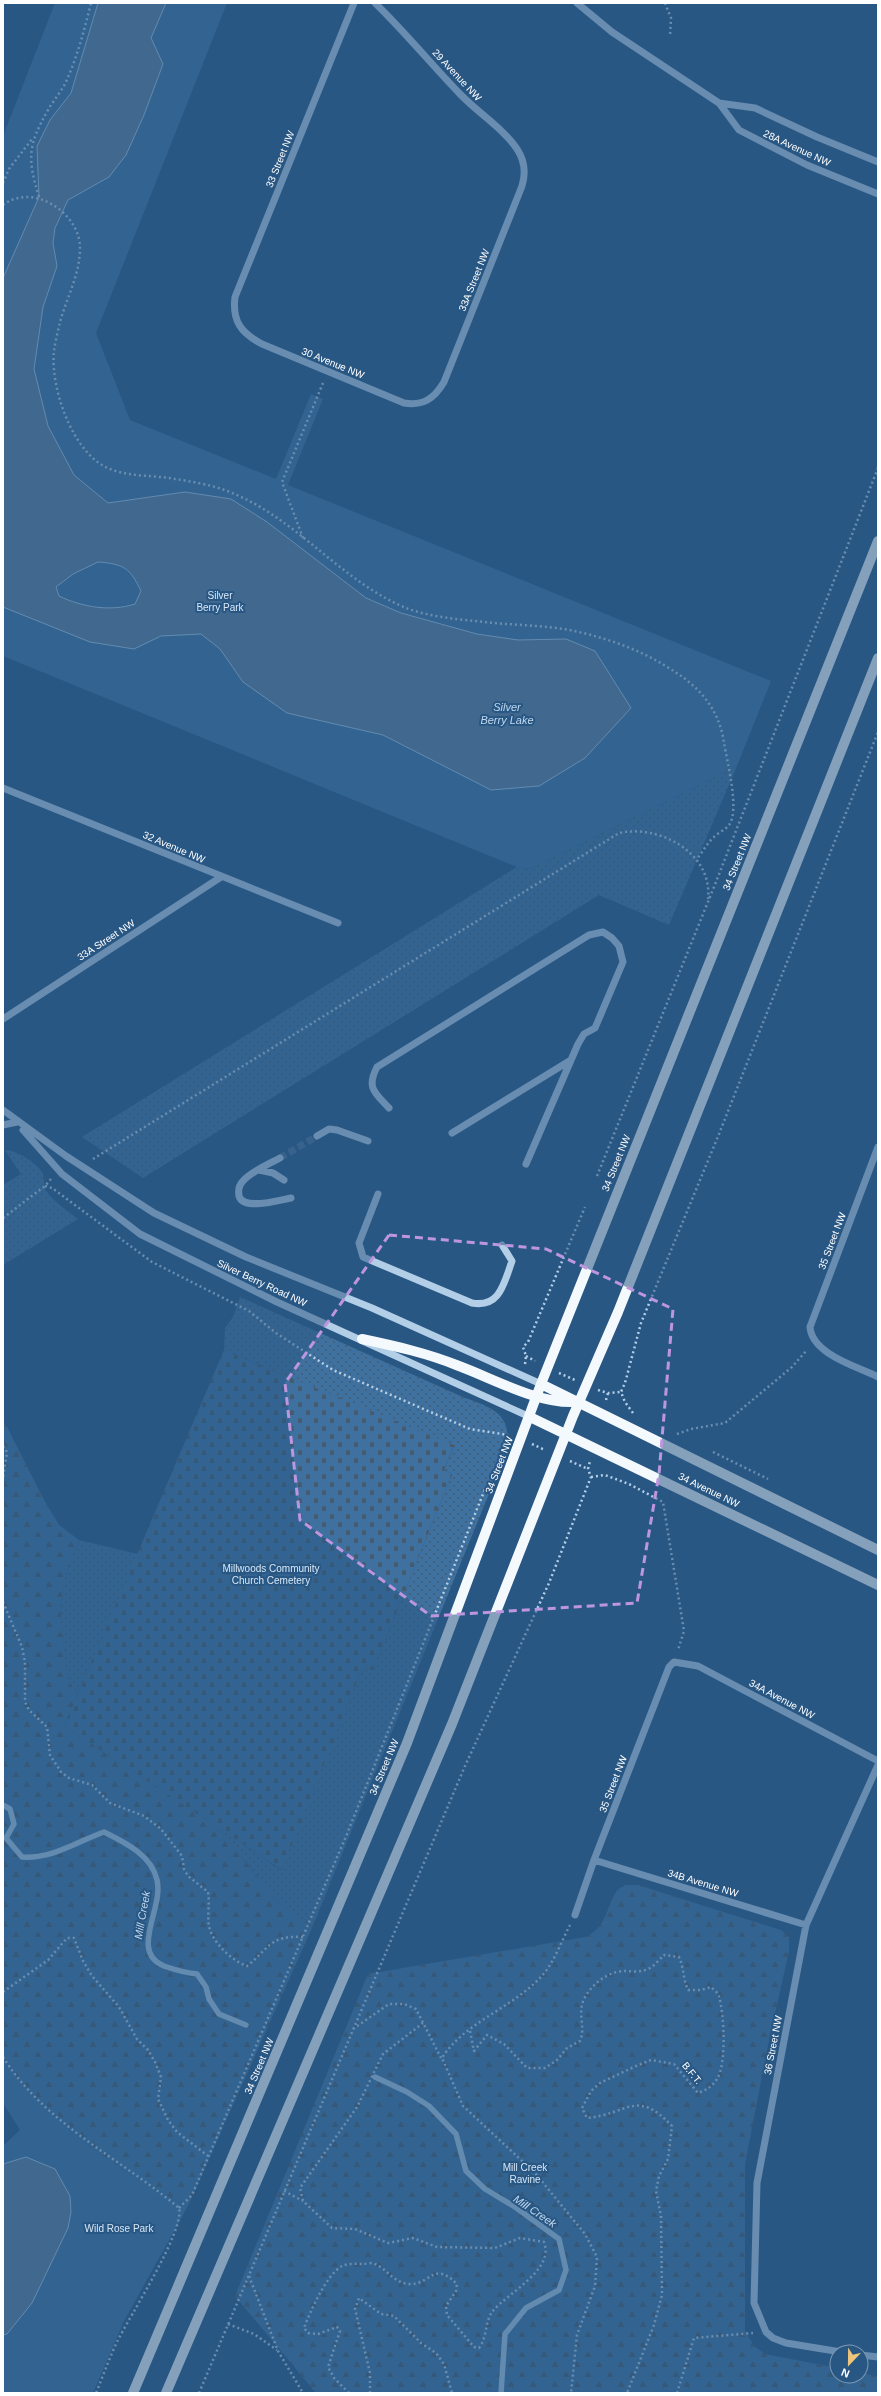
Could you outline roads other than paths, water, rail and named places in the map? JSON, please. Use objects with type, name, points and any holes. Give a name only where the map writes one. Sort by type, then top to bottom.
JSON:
[{"type":"main road","name":"34 Street NW","points":[[133,2393],[407,1743],[530,1417],[536,1396],[878,541]]},
{"type":"main road","points":[[166,2393],[452,1724],[578,1402],[587,1385],[621,1304],[878,658]]},
{"type":"main road","points":[[362,1339],[416,1350],[536,1396],[560,1403],[578,1402]]},
{"type":"main road","points":[[541,1384],[878,1550]]},
{"type":"main road","name":"34 Avenue NW","points":[[530,1417],[878,1585]]},
{"type":"street","name":"33 Street NW","points":[[238,324],[234,315],[235,297],[354,3]]},
{"type":"street","name":"29 Avenue NW","points":[[375,3],[406,33],[460,94],[512,142],[523,160]]},
{"type":"street","name":"28A Avenue NW","points":[[577,3],[612,32],[719,103],[739,130],[807,165],[878,194]]},
{"type":"street","name":"28A Avenue NW","points":[[719,103],[755,108],[817,137],[878,162]]},
{"type":"street","name":"33A Street NW","points":[[428,401],[435,396],[444,382],[507,223],[524,179],[523,160]]},
{"type":"street","name":"30 Avenue NW","points":[[238,324],[251,338],[404,403],[420,404],[428,401]]},
{"type":"street","name":"32 Avenue NW","points":[[3,788],[338,923]]},
{"type":"street","name":"33A Street NW","points":[[3,1019],[221,877]]},
{"type":"street","points":[[389,1108],[373,1091],[371,1078],[377,1067],[589,935],[603,932],[612,938],[619,946],[623,962],[595,1028],[584,1034],[571,1060],[526,1164]]},
{"type":"street","points":[[452,1133],[571,1060]]},
{"type":"street","name":"Silver Berry Road NW","points":[[3,1110],[17,1122],[75,1163],[154,1213],[246,1257],[372,1308],[541,1384]]},
{"type":"street","points":[[3,1125],[17,1122]]},
{"type":"street","name":"Silver Berry Road NW","points":[[17,1122],[62,1174],[128,1227],[164,1248],[530,1417]]},
{"type":"street","points":[[317,1136],[329,1129],[368,1141]]},
{"type":"street","name":"35 Street NW","points":[[878,1147],[810,1327],[814,1342],[822,1350],[878,1377]]},
{"type":"street","points":[[280,1158],[243,1181],[239,1188],[240,1198],[245,1203],[253,1204],[291,1198]]},
{"type":"street","points":[[259,1170],[273,1173],[284,1180]]},
{"type":"street","points":[[378,1194],[359,1243],[364,1257],[472,1303],[482,1304],[493,1301],[501,1290],[512,1261],[502,1245]]},
{"type":"street","name":"35 Street NW","points":[[575,1915],[594,1860],[669,1667],[674,1662]]},
{"type":"street","name":"34A Avenue NW","points":[[674,1662],[698,1666],[878,1761]]},
{"type":"street","name":"36 Street NW","points":[[829,2350],[801,2346],[773,2338],[766,2332],[754,2303],[757,2183],[806,1925],[878,1764]]},
{"type":"street","name":"34B Avenue NW","points":[[594,1860],[806,1925]]},
{"type":"water","name":"Silver Berry Lake","points":[[98,3],[166,3],[151,38],[163,64],[144,115],[126,155],[109,177],[68,200],[55,228],[53,243],[57,266],[43,307],[34,369],[48,426],[74,475],[108,503],[185,492],[231,499],[267,522],[366,598],[401,613],[477,634],[518,640],[566,639],[595,651],[631,708],[585,758],[539,786],[491,790],[383,735],[287,713],[243,682],[220,649],[201,634],[161,636],[134,649],[90,642],[3,607],[3,278],[39,197],[37,146],[50,120],[71,93]],"holes":[[[98,562],[114,564],[129,572],[141,591],[135,604],[116,608],[96,607],[77,603],[59,596],[56,587],[73,574]]]},
{"type":"water","points":[[26,2157],[55,2169],[70,2196],[71,2212],[68,2228],[32,2303],[7,2334],[3,2335],[3,2164]]},
{"type":"waterway","name":"Mill Creek","points":[[3,1805],[10,1809],[14,1824],[6,1838],[22,1857],[33,1857],[54,1853],[104,1832],[120,1840],[143,1856],[154,1871],[158,1891],[148,1940],[149,1951],[154,1959],[164,1966],[197,1974],[206,1987],[209,1999],[219,2014],[246,2025]]},
{"type":"waterway","name":"Mill Creek","points":[[375,2077],[407,2092],[429,2106],[456,2134],[466,2171],[485,2189],[515,2207],[559,2239],[566,2270],[559,2290],[526,2308],[505,2334],[501,2393]]},
{"type":"tunnel","points":[[280,1158],[317,1136]]},
{"type":"park label","name":"Silver Berry Park","points":[[220,600]]},
{"type":"park label","name":"Millwoods Community Church Cemetery","points":[[271,1574]]},
{"type":"park label","name":"Mill Creek Ravine","points":[[525,2172]]},
{"type":"park label","name":"Wild Rose Park","points":[[119,2228]]}]
